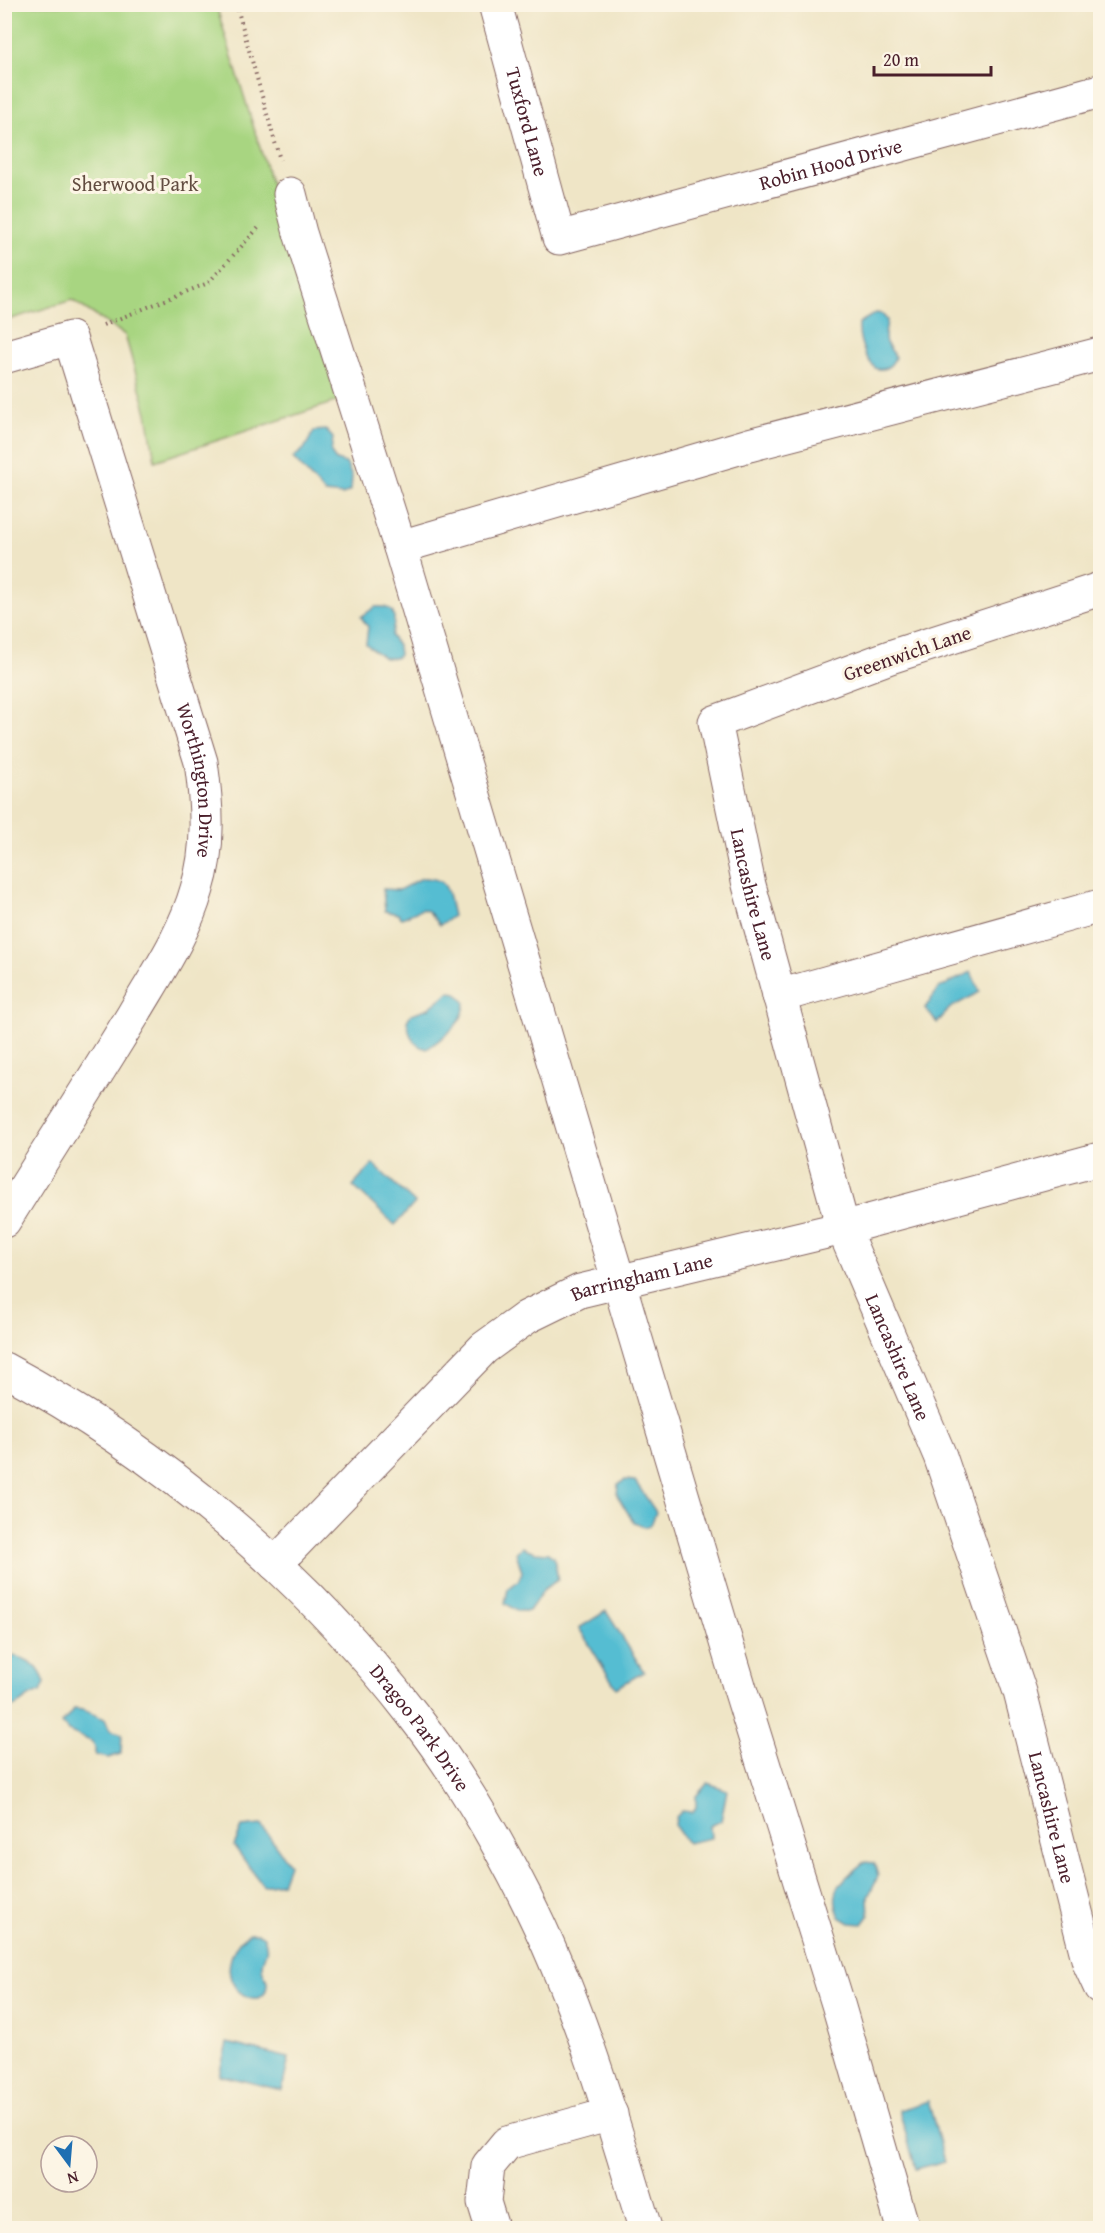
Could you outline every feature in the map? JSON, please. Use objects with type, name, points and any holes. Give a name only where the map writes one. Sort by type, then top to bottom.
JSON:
[{"type":"street","name":"Tuxford Lane","points":[[495,4],[559,238]]},
{"type":"street","name":"Robin Hood Drive","points":[[559,238],[1101,91]]},
{"type":"street","points":[[290,194],[300,233],[400,548],[740,1689],[838,2004],[903,2229]]},
{"type":"street","points":[[4,357],[70,338]]},
{"type":"street","name":"Worthington Drive","points":[[4,1221],[182,932],[198,888],[205,851],[206,799],[201,762],[70,338]]},
{"type":"street","points":[[400,548],[749,445],[1101,354]]},
{"type":"street","name":"Greenwich Lane","points":[[715,722],[890,657],[1101,589]]},
{"type":"street","name":"Lancashire Lane","points":[[715,722],[749,885],[843,1228],[940,1456],[1020,1692],[1089,1963],[1101,1987]]},
{"type":"street","points":[[778,996],[1101,906]]},
{"type":"street","name":"Barringham Lane","points":[[275,1564],[484,1348],[527,1317],[580,1291],[843,1228],[1101,1159]]},
{"type":"street","name":"Dragoo Park Drive","points":[[4,1369],[39,1388],[127,1444],[210,1508],[275,1564],[361,1653],[414,1716],[470,1799],[525,1895],[569,1994],[611,2114],[645,2229]]},
{"type":"street","points":[[492,2229],[484,2202],[488,2166],[507,2142],[611,2114]]},
{"type":"path","points":[[70,338],[208,283],[290,194],[236,4]]},
{"type":"green space","name":"Sherwood Park","points":[[5,5],[216,5],[338,401],[155,461],[147,413],[125,335],[72,300],[5,321]]},
{"type":"water","points":[[876,313],[882,314],[887,320],[885,340],[895,357],[892,363],[884,369],[875,368],[868,359],[862,347],[860,335],[859,323]]},
{"type":"water","points":[[326,430],[333,438],[331,453],[336,460],[346,463],[352,477],[351,490],[343,495],[325,493],[293,458],[304,449],[314,431]]},
{"type":"water","points":[[375,607],[388,608],[394,614],[391,636],[398,646],[399,655],[395,658],[384,658],[366,644],[368,627],[361,617]]},
{"type":"water","points":[[422,878],[438,880],[446,888],[453,916],[440,925],[428,911],[422,909],[402,918],[398,914],[385,911],[383,889],[399,890]]},
{"type":"water","points":[[971,972],[980,992],[950,1008],[937,1023],[925,1008],[939,988]]},
{"type":"water","points":[[449,992],[457,993],[465,1002],[461,1017],[452,1029],[427,1049],[418,1045],[412,1039],[409,1030],[407,1021],[411,1014],[429,1008]]},
{"type":"water","points":[[373,1164],[415,1203],[395,1225],[353,1186]]},
{"type":"water","points":[[625,1480],[635,1481],[656,1512],[651,1525],[644,1527],[634,1523],[617,1495],[618,1484]]},
{"type":"water","points":[[522,1547],[535,1552],[548,1553],[554,1558],[558,1580],[544,1589],[529,1611],[517,1611],[505,1603],[508,1589],[518,1581],[522,1572],[516,1552]]},
{"type":"water","points":[[606,1611],[644,1672],[616,1688],[579,1628]]},
{"type":"water","points":[[13,1656],[34,1665],[45,1683],[41,1692],[7,1709],[4,1698],[7,1688],[5,1658]]},
{"type":"water","points":[[74,1709],[83,1710],[105,1719],[110,1730],[122,1734],[121,1754],[108,1758],[95,1755],[93,1742],[68,1731],[62,1724]]},
{"type":"water","points":[[708,1783],[727,1790],[721,1821],[710,1826],[711,1838],[687,1843],[675,1826],[676,1817],[682,1811],[693,1812],[696,1807],[696,1796]]},
{"type":"water","points":[[261,1825],[289,1864],[282,1883],[263,1886],[234,1846],[242,1827]]},
{"type":"water","points":[[864,1862],[874,1863],[878,1876],[868,1897],[869,1916],[863,1924],[850,1923],[840,1917],[835,1899],[844,1879]]},
{"type":"water","points":[[250,1933],[257,1933],[264,1937],[266,1943],[262,1968],[267,1985],[259,1998],[244,1995],[237,1989],[229,1970],[236,1947]]},
{"type":"water","points":[[227,2043],[289,2058],[282,2090],[219,2075]]},
{"type":"water","points":[[928,2101],[945,2161],[916,2169],[899,2110]]}]
